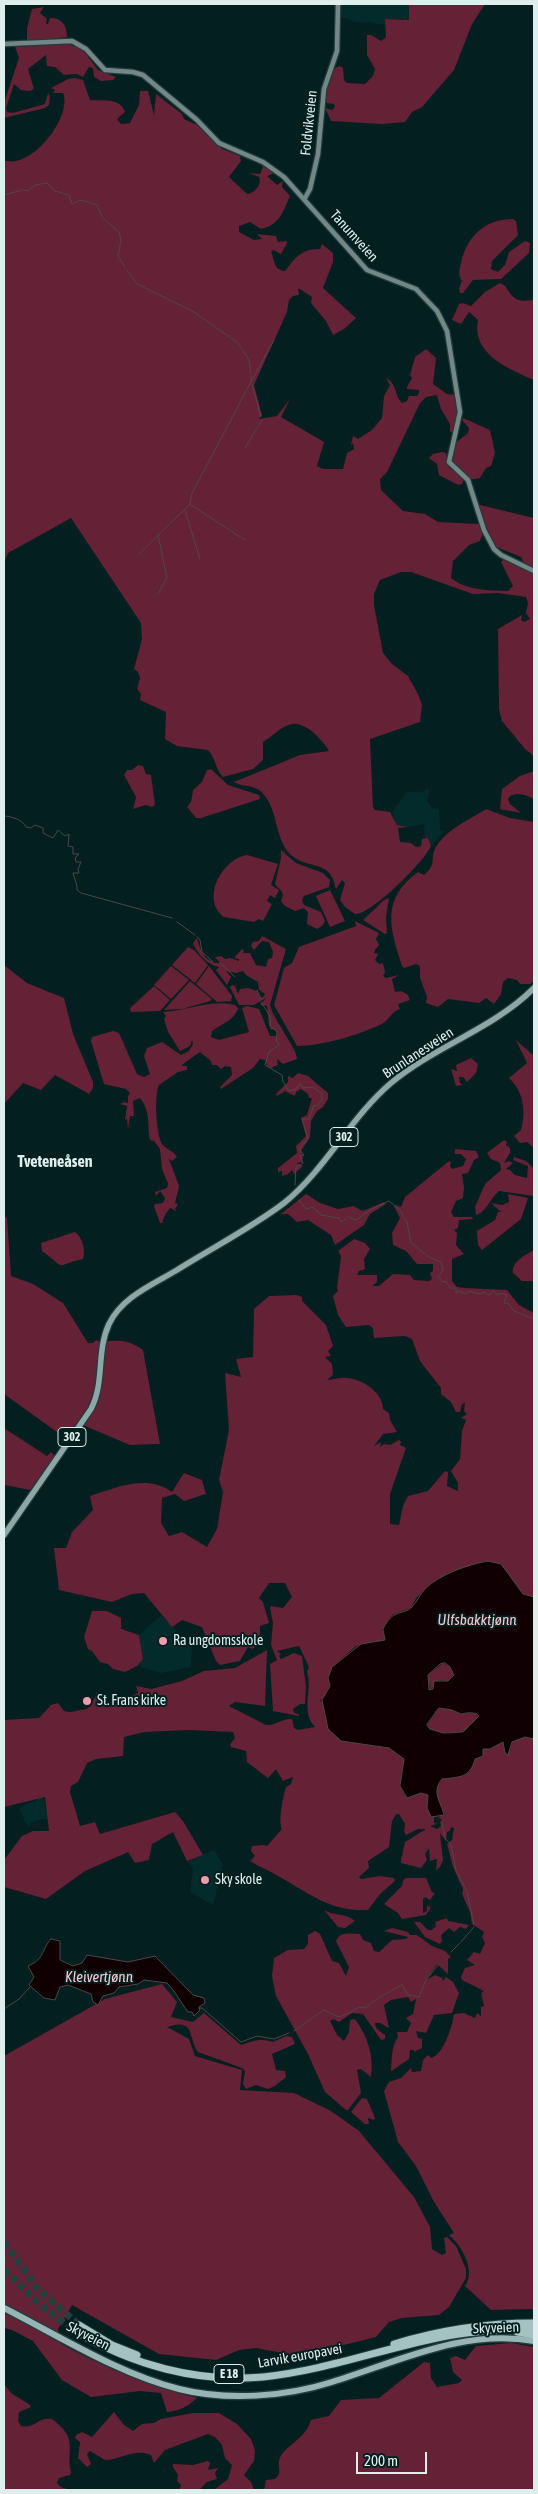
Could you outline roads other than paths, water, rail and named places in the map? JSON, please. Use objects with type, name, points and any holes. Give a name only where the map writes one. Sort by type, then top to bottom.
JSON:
[{"type":"highway","name":"Skyveien","points":[[4,2308],[119,2366],[162,2383],[206,2393],[263,2394],[304,2388],[444,2347],[482,2339],[512,2338],[534,2341]]},
{"type":"highway","name":"Larvik europavei","points":[[534,2321],[495,2324],[435,2333],[314,2365],[246,2374],[210,2372],[161,2364],[112,2345],[77,2328],[123,2355],[161,2368],[198,2375],[240,2378],[288,2374],[436,2338],[482,2330],[534,2328]]},
{"type":"highway","name":"E 18","points":[[482,2330],[534,2335]]},
{"type":"main road","name":"Foldvikveien","points":[[303,196],[310,186],[320,143],[324,89],[337,46],[338,4]]},
{"type":"main road","name":"Tanumveien","points":[[4,44],[72,41],[86,49],[105,70],[133,72],[142,75],[197,120],[219,143],[266,164],[284,177],[303,196],[367,270],[414,289],[437,311],[447,331],[460,416],[449,455],[450,464],[468,480],[484,530],[494,549],[502,556],[534,571]]},
{"type":"main road","name":"Brunlanesveien","points":[[4,1535],[91,1410],[99,1386],[101,1348],[108,1327],[126,1305],[162,1278],[284,1203],[299,1190],[375,1098],[392,1082],[505,1012],[534,988]]},
{"type":"water","name":"Ulfsbakktjønn","points":[[488,1561],[501,1564],[523,1594],[534,1597],[534,1739],[525,1737],[512,1742],[508,1755],[505,1753],[503,1742],[490,1749],[483,1749],[483,1756],[475,1759],[467,1773],[459,1777],[442,1779],[437,1788],[437,1793],[444,1815],[431,1817],[427,1808],[428,1795],[421,1793],[407,1798],[400,1786],[404,1759],[389,1748],[341,1741],[328,1729],[322,1700],[330,1686],[328,1678],[332,1667],[361,1644],[385,1640],[383,1629],[390,1618],[409,1610],[423,1591],[438,1579],[454,1571]],"holes":[[[445,1663],[450,1667],[454,1675],[448,1681],[434,1681],[433,1689],[429,1690],[428,1675],[440,1664]],[[439,1708],[461,1714],[473,1713],[479,1716],[463,1732],[443,1733],[430,1729],[427,1725]]]},
{"type":"water","name":"Kleivertjønn","points":[[51,1939],[60,1941],[60,1960],[73,1966],[82,1963],[87,1955],[128,1962],[155,1956],[193,1995],[204,1998],[205,2003],[199,2007],[200,2010],[194,2016],[192,2012],[188,2012],[167,1983],[144,1980],[138,1984],[119,1987],[114,1993],[103,1996],[98,2005],[93,2002],[91,1994],[68,1985],[60,1987],[55,2000],[44,1998],[29,1985],[34,1977],[28,1966],[40,1957]]},
{"type":"waterway","points":[[24,190],[28,191],[35,185],[47,183],[55,191],[69,195],[72,204],[81,200],[97,205],[102,217],[119,232],[121,240],[118,256],[125,267]]},
{"type":"waterway","points":[[4,195],[22,190]]},
{"type":"waterway","points":[[127,270],[137,284],[194,312],[238,343],[249,360],[251,374]]},
{"type":"waterway","points":[[251,382],[274,340]]},
{"type":"waterway","points":[[240,402],[251,382],[251,376]]},
{"type":"waterway","points":[[252,384],[261,417]]},
{"type":"waterway","points":[[138,555],[190,504],[192,493],[240,403]]},
{"type":"waterway","points":[[245,448],[262,420]]},
{"type":"waterway","points":[[191,505],[245,540]]},
{"type":"waterway","points":[[185,510],[200,559]]},
{"type":"waterway","points":[[158,535],[167,578],[158,594]]},
{"type":"waterway","points":[[4,816],[20,820],[26,827],[31,828],[35,825],[43,828],[43,833],[53,838],[58,830],[65,836],[69,834],[68,846],[73,847],[73,854],[79,854],[75,858],[76,862],[81,862],[78,869],[79,873],[73,873],[77,890],[81,893],[172,918]]},
{"type":"waterway","points":[[177,922],[195,935]]},
{"type":"waterway","points":[[197,937],[200,940],[202,952],[213,962]]},
{"type":"waterway","points":[[220,963],[235,977]]},
{"type":"waterway","points":[[257,990],[261,999]]},
{"type":"waterway","points":[[261,1002],[270,1016],[271,1029],[274,1028],[277,1032],[276,1040],[279,1045],[269,1052],[265,1065],[282,1075],[283,1082],[289,1091],[296,1089],[300,1083],[303,1088],[313,1087],[322,1094],[322,1101],[317,1106],[314,1105],[309,1119],[302,1119],[308,1139],[299,1149],[304,1155],[300,1156],[303,1163],[296,1167],[295,1185]]},
{"type":"waterway","points":[[299,1200],[306,1209],[313,1207],[321,1215],[339,1218],[341,1222],[346,1219]]},
{"type":"waterway","points":[[348,1217],[356,1220],[372,1209],[389,1201],[401,1211],[403,1216]]},
{"type":"waterway","points":[[404,1218],[407,1222],[411,1243],[429,1257],[441,1262],[443,1270],[438,1277],[443,1282],[446,1281],[450,1288],[456,1288],[456,1293],[459,1291],[465,1294],[470,1291],[479,1294],[486,1292]]},
{"type":"waterway","points":[[487,1294],[490,1295],[493,1291],[498,1295],[502,1293],[507,1295],[504,1303],[509,1304],[514,1311],[534,1319]]},
{"type":"waterway","points":[[442,1822],[445,1838],[451,1845],[456,1870],[467,1892],[474,1924]]},
{"type":"waterway","points":[[461,1942],[474,1927]]},
{"type":"waterway","points":[[451,1952],[460,1943]]},
{"type":"waterway","points":[[294,2031],[324,2010],[339,2017],[359,2007],[366,2008],[377,1999],[402,1985],[408,1995],[419,1997],[426,1980],[438,1965]]},
{"type":"waterway","points":[[4,2009],[19,1999],[31,1986]]},
{"type":"waterway","points":[[199,2008],[202,2008],[241,2042],[257,2036],[274,2039],[289,2033]]},
{"type":"tunnel","points":[[4,2242],[37,2288],[79,2325]]},
{"type":"tunnel","points":[[4,2269],[40,2305],[75,2331]]},
{"type":"place","name":"Ra ungdomsskole","points":[[163,1641]]},
{"type":"place","name":"St. Frans kirke","points":[[87,1701]]},
{"type":"place","name":"Sky skole","points":[[205,1880]]},
{"type":"district","name":"Tveteneåsen","points":[[55,1162]]}]
